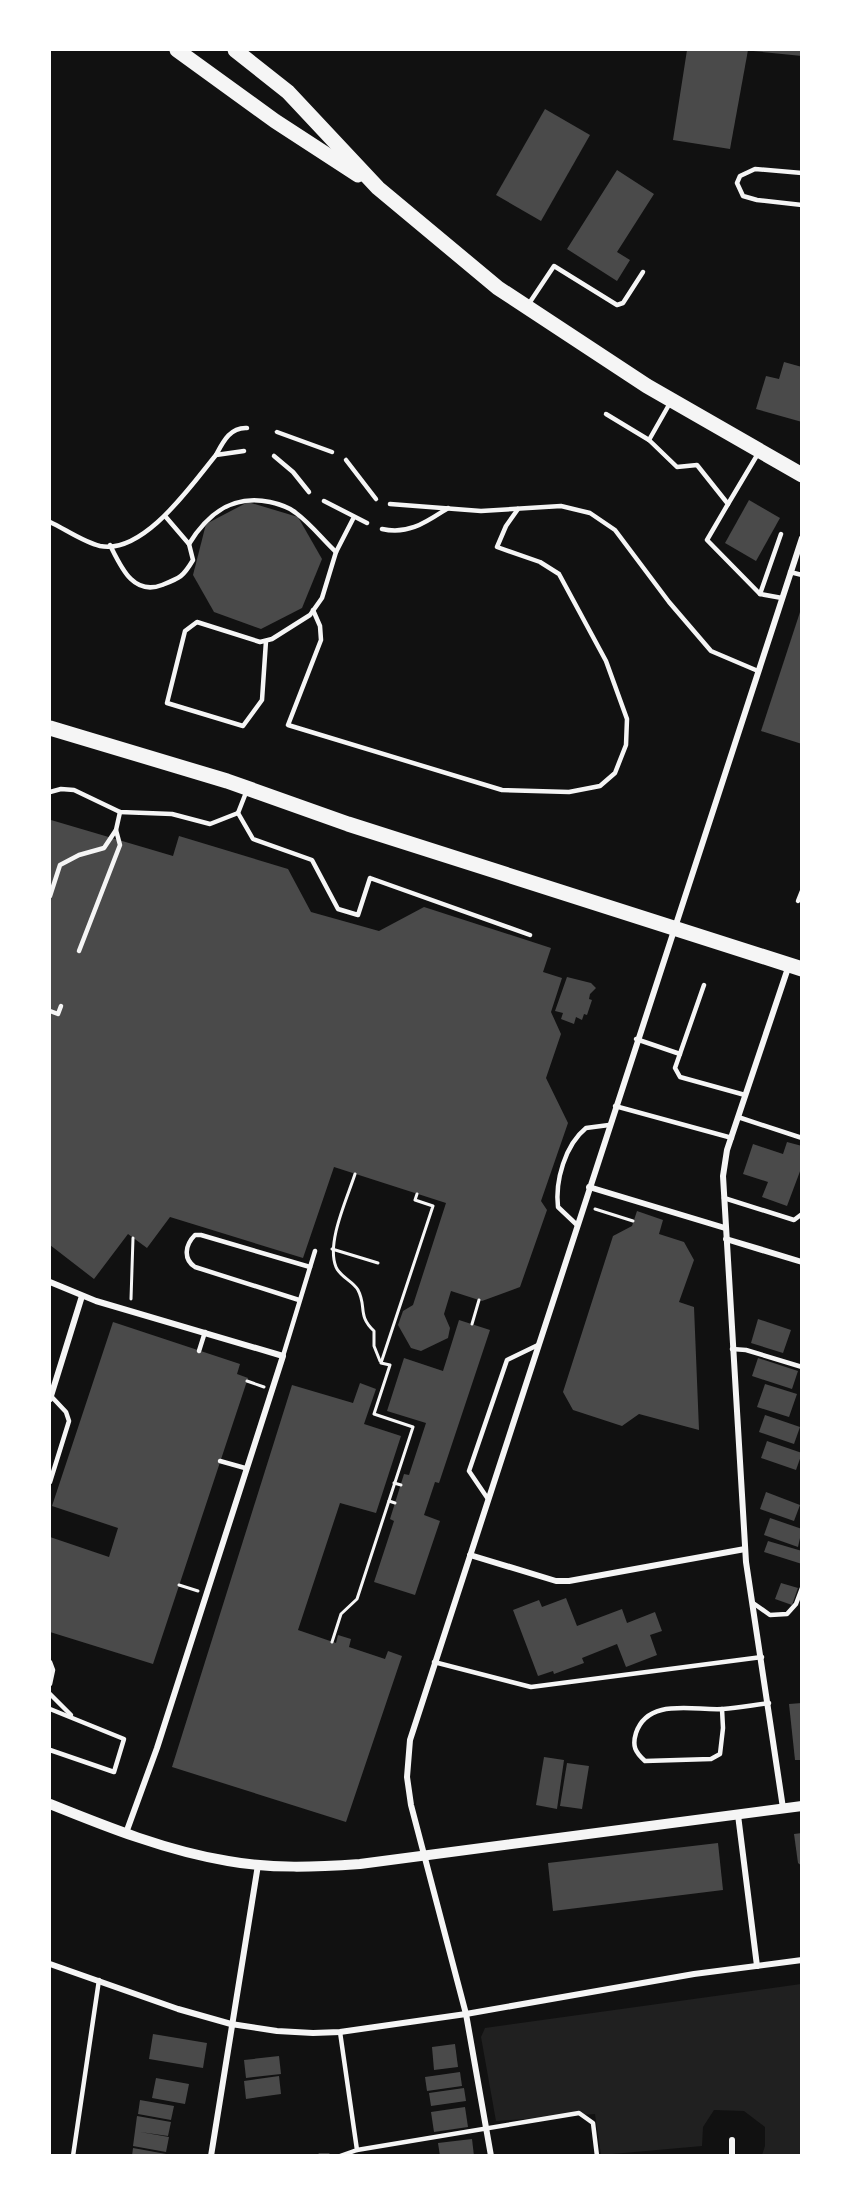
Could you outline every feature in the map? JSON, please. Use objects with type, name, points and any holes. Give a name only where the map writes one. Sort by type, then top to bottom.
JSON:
[{"type":"main road","points":[[177,50],[275,121],[378,188]]},
{"type":"main road","points":[[235,50],[288,92],[378,188],[462,260],[526,307],[671,400],[801,476]]},
{"type":"main road","points":[[50,728],[248,788],[348,824],[795,967]]},
{"type":"street","points":[[491,2156],[466,2014],[411,1805],[407,1777],[410,1740],[636,1039],[675,927],[801,538]]},
{"type":"street","points":[[783,1808],[745,1550],[723,1176],[745,1095],[795,967]]},
{"type":"street","points":[[589,1187],[725,1228]]},
{"type":"street","points":[[726,1239],[801,1262]]},
{"type":"street","points":[[50,1282],[82,1296],[283,1356],[245,1468],[157,1748],[126,1833]]},
{"type":"street","points":[[50,1397],[82,1296]]},
{"type":"street","points":[[470,1555],[556,1581],[569,1581],[745,1550]]},
{"type":"street","points":[[50,1804],[126,1833],[202,1856],[258,1865],[320,1867],[801,1806]]},
{"type":"street","points":[[738,1815],[756,1966]]},
{"type":"street","points":[[211,2156],[258,1865]]},
{"type":"street","points":[[50,1964],[178,2009],[231,2024],[277,2031],[340,2032],[466,2014],[694,1974],[801,1960]]},
{"type":"street","points":[[732,2140],[732,2156]]},
{"type":"lane","points":[[801,172],[755,169],[740,176],[737,183],[744,196],[757,200],[801,205]]},
{"type":"lane","points":[[526,307],[554,266],[617,305],[623,303],[643,272]]},
{"type":"lane","points":[[649,440],[671,400]]},
{"type":"lane","points":[[606,414],[649,440],[677,467],[697,465],[728,504]]},
{"type":"lane","points":[[50,522],[100,546],[128,540],[152,528],[165,516],[216,455],[228,435],[240,428],[247,428]]},
{"type":"lane","points":[[277,432],[332,452]]},
{"type":"lane","points":[[216,455],[244,451]]},
{"type":"lane","points":[[759,451],[707,540],[760,594],[782,598]]},
{"type":"lane","points":[[274,456],[293,472],[309,492]]},
{"type":"lane","points":[[346,460],[376,499]]},
{"type":"lane","points":[[189,544],[200,526],[215,514],[242,500],[260,500],[295,511],[336,552]]},
{"type":"lane","points":[[324,501],[368,523]]},
{"type":"lane","points":[[390,504],[481,511],[561,506],[590,513],[615,530],[669,602],[711,651],[758,671]]},
{"type":"lane","points":[[382,529],[396,532],[419,527],[449,508]]},
{"type":"lane","points":[[313,610],[320,626],[321,640],[288,725],[502,790],[569,792],[600,786],[615,773],[626,745],[627,719],[606,661],[559,574],[540,562],[497,548],[506,526],[518,509]]},
{"type":"lane","points":[[110,545],[123,570],[137,587],[151,589],[182,578],[193,560],[189,544],[165,516]]},
{"type":"lane","points":[[266,641],[262,700],[243,726],[167,702],[185,631],[197,622],[260,642],[266,641],[313,610],[322,598],[336,552],[354,517]]},
{"type":"lane","points":[[760,594],[781,534]]},
{"type":"lane","points":[[790,572],[801,575]]},
{"type":"lane","points":[[50,792],[61,789],[74,790],[120,812],[172,814],[210,824],[238,813],[248,788]]},
{"type":"lane","points":[[50,896],[60,865],[79,855],[104,848],[116,830],[120,812]]},
{"type":"lane","points":[[238,813],[253,839],[312,860],[338,909],[358,915],[370,878],[530,935]]},
{"type":"lane","points":[[79,951],[120,845],[116,830]]},
{"type":"lane","points":[[798,901],[801,891]]},
{"type":"lane","points":[[704,985],[675,1068],[681,1077],[745,1095]]},
{"type":"lane","points":[[50,1011],[58,1014],[61,1006]]},
{"type":"lane","points":[[636,1039],[680,1054]]},
{"type":"lane","points":[[615,1106],[732,1138]]},
{"type":"lane","points":[[738,1117],[801,1138]]},
{"type":"lane","points":[[577,1224],[558,1207],[558,1187],[565,1160],[571,1143],[585,1128],[609,1125]]},
{"type":"lane","points":[[724,1198],[794,1220],[801,1214]]},
{"type":"lane","points":[[299,1300],[195,1267],[188,1263],[186,1257],[189,1241],[195,1235],[201,1235],[309,1267]]},
{"type":"lane","points":[[283,1356],[315,1251]]},
{"type":"lane","points":[[199,1351],[205,1332]]},
{"type":"lane","points":[[488,1499],[469,1471],[507,1360],[538,1345]]},
{"type":"lane","points":[[732,1349],[754,1352],[801,1367]]},
{"type":"lane","points":[[50,1397],[66,1412],[69,1421],[50,1482]]},
{"type":"lane","points":[[220,1461],[245,1468]]},
{"type":"lane","points":[[753,1603],[770,1615],[787,1614],[796,1604],[801,1588]]},
{"type":"lane","points":[[434,1662],[531,1687],[762,1657]]},
{"type":"lane","points":[[50,1662],[53,1670],[50,1684]]},
{"type":"lane","points":[[50,1694],[74,1718]]},
{"type":"lane","points":[[722,1709],[723,1728],[720,1754],[711,1759],[645,1761],[636,1753],[633,1742],[639,1725],[650,1714],[682,1707],[722,1709],[769,1703]]},
{"type":"lane","points":[[50,1709],[124,1739],[114,1772],[50,1750]]},
{"type":"lane","points":[[73,2156],[99,1980]]},
{"type":"lane","points":[[340,2032],[357,2150]]},
{"type":"lane","points":[[340,2156],[357,2150],[579,2113],[593,2122],[597,2156]]},
{"type":"lane","points":[[318,2156],[329,2156]]},
{"type":"path","points":[[355,1174],[332,1249],[336,1269],[357,1289],[362,1302],[361,1312],[374,1331],[374,1346],[381,1363]]},
{"type":"path","points":[[381,1363],[433,1206],[415,1200],[417,1194]]},
{"type":"path","points":[[130,1305],[133,1238]]},
{"type":"path","points":[[332,1249],[378,1263]]},
{"type":"path","points":[[472,1324],[479,1300]]},
{"type":"path","points":[[332,1642],[341,1614],[357,1599],[413,1427],[374,1414],[390,1365],[381,1363]]},
{"type":"path","points":[[394,1483],[401,1485]]},
{"type":"path","points":[[389,1501],[395,1503]]},
{"type":"shaded area","points":[[801,1984],[801,2155],[762,2155],[765,2146],[765,2127],[744,2111],[714,2110],[703,2127],[702,2146],[601,2155],[595,2114],[496,2121],[481,2037],[485,2028]]},
{"type":"building","points":[[687,50],[748,50],[730,149],[673,140]]},
{"type":"building","points":[[802,50],[802,56],[753,51]]},
{"type":"building","points":[[545,109],[590,135],[541,221],[496,195]]},
{"type":"building","points":[[617,170],[654,194],[617,252],[630,260],[617,281],[567,249]]},
{"type":"building","points":[[784,362],[802,367],[802,422],[756,409],[766,376],[779,379]]},
{"type":"building","points":[[749,500],[780,518],[756,561],[725,543]]},
{"type":"building","points":[[248,502],[298,517],[322,559],[302,608],[261,629],[214,612],[193,575],[206,524]]},
{"type":"building","points":[[802,609],[802,744],[761,731]]},
{"type":"building","points":[[51,820],[173,856],[179,836],[288,869],[311,912],[379,931],[424,907],[551,948],[543,972],[562,978],[551,1012],[561,1034],[546,1078],[568,1123],[541,1201],[547,1210],[520,1287],[482,1301],[451,1291],[444,1314],[450,1328],[448,1338],[421,1351],[411,1348],[398,1325],[403,1311],[413,1305],[446,1203],[334,1167],[303,1258],[170,1217],[147,1248],[128,1234],[94,1279],[50,1245]]},
{"type":"building","points":[[567,977],[591,983],[596,988],[590,994],[589,999],[592,1000],[587,1015],[584,1014],[582,1020],[576,1017],[574,1024],[561,1019],[563,1013],[555,1011]]},
{"type":"building","points":[[787,1142],[802,1146],[802,1166],[787,1206],[762,1197],[768,1182],[743,1174],[753,1144],[783,1154]]},
{"type":"building","points":[[637,1211],[663,1220],[659,1234],[684,1242],[694,1260],[679,1302],[694,1307],[699,1430],[639,1414],[622,1426],[573,1410],[563,1392],[613,1236],[632,1226]]},
{"type":"building","points":[[758,1319],[791,1330],[783,1353],[751,1343]]},
{"type":"building","points":[[459,1320],[490,1330],[439,1483],[435,1482],[424,1515],[440,1521],[415,1595],[374,1582],[394,1521],[390,1519],[404,1474],[409,1475],[426,1423],[387,1411],[404,1358],[443,1371]]},
{"type":"building","points":[[113,1322],[240,1364],[237,1374],[248,1378],[153,1664],[50,1632],[50,1537],[109,1557],[118,1528],[52,1506]]},
{"type":"building","points":[[758,1358],[798,1371],[792,1389],[752,1376]]},
{"type":"building","points":[[360,1383],[376,1389],[364,1424],[401,1436],[376,1513],[340,1503],[298,1630],[336,1643],[338,1635],[351,1639],[349,1647],[385,1659],[388,1651],[402,1656],[346,1822],[172,1767],[292,1385],[353,1403]]},
{"type":"building","points":[[765,1384],[797,1394],[789,1417],[757,1407]]},
{"type":"building","points":[[765,1415],[800,1427],[794,1444],[759,1432]]},
{"type":"building","points":[[767,1441],[802,1453],[796,1470],[761,1458]]},
{"type":"building","points":[[766,1492],[800,1505],[794,1521],[760,1509]]},
{"type":"building","points":[[770,1518],[802,1529],[798,1547],[764,1535]]},
{"type":"building","points":[[768,1541],[802,1551],[802,1564],[764,1552]]},
{"type":"building","points":[[781,1583],[798,1588],[792,1605],[775,1599]]},
{"type":"building","points":[[566,1598],[577,1626],[622,1609],[627,1623],[655,1612],[662,1631],[650,1635],[657,1655],[626,1667],[617,1644],[582,1658],[584,1663],[554,1674],[553,1671],[538,1676],[513,1610],[539,1600],[542,1607]]},
{"type":"building","points":[[802,1703],[802,1760],[795,1760],[789,1704]]},
{"type":"building","points":[[544,1757],[564,1760],[557,1809],[536,1805]]},
{"type":"building","points":[[567,1763],[589,1766],[582,1809],[560,1806]]},
{"type":"building","points":[[802,1833],[802,1866],[798,1863],[794,1834]]},
{"type":"building","points":[[718,1843],[723,1890],[553,1911],[548,1863]]},
{"type":"building","points":[[153,2034],[207,2043],[203,2068],[149,2059]]},
{"type":"building","points":[[455,2044],[458,2067],[434,2070],[432,2047]]},
{"type":"building","points":[[279,2056],[281,2074],[246,2078],[244,2060]]},
{"type":"building","points":[[460,2072],[462,2086],[427,2091],[425,2077]]},
{"type":"building","points":[[279,2076],[281,2094],[246,2099],[244,2081]]},
{"type":"building","points":[[156,2078],[189,2084],[185,2104],[152,2098]]},
{"type":"building","points":[[464,2088],[466,2101],[431,2106],[429,2093]]},
{"type":"building","points":[[140,2100],[174,2106],[171,2120],[138,2114]]},
{"type":"building","points":[[465,2107],[468,2127],[434,2132],[431,2112]]},
{"type":"building","points":[[137,2116],[171,2122],[168,2136],[140,2132],[169,2137],[166,2152],[133,2146]]},
{"type":"building","points":[[472,2139],[474,2156],[440,2156],[438,2143]]},
{"type":"building","points":[[133,2148],[166,2154],[166,2156],[132,2156]]}]
